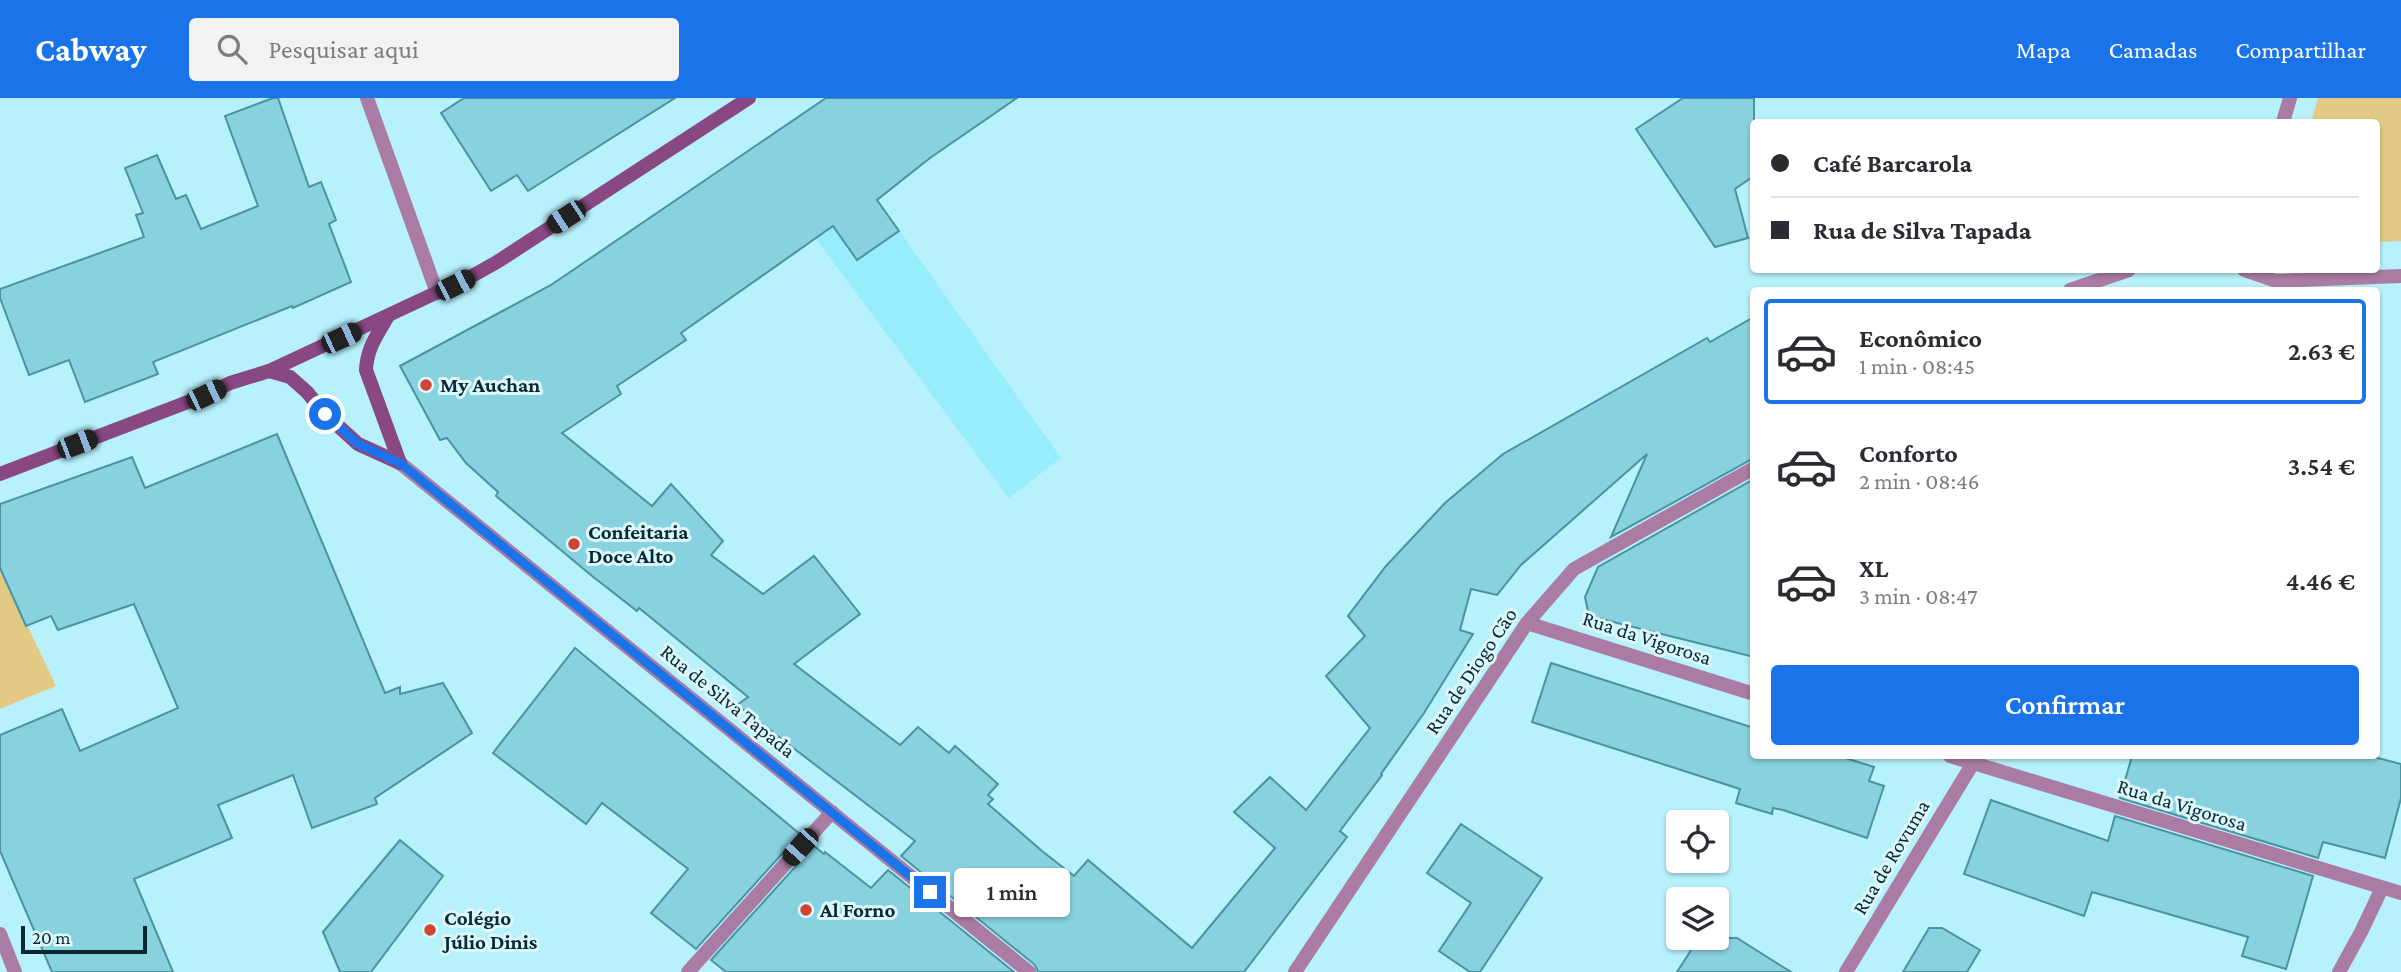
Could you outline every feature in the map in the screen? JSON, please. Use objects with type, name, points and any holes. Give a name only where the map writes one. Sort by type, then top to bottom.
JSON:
[{"type":"main road","points":[[0,474],[206,395],[230,383],[269,371],[437,293],[497,262],[749,98]]},
{"type":"main road","points":[[388,316],[371,343],[366,370],[400,463]]},
{"type":"main road","points":[[269,371],[290,377],[358,444],[400,463]]},
{"type":"street","points":[[367,98],[437,293]]},
{"type":"street","points":[[2284,119],[2290,98]]},
{"type":"street","points":[[2079,287],[2120,273]]},
{"type":"street","points":[[2253,273],[2276,281],[2401,276]]},
{"type":"street","name":"Rua de Silva Tapada","points":[[400,463],[1029,972]]},
{"type":"street","name":"Rua de Diogo Cão","points":[[1295,972],[1527,623],[1574,569],[1750,470]]},
{"type":"street","name":"Rua da Vigorosa","points":[[1527,623],[1750,693]]},
{"type":"street","name":"Rua da Vigorosa","points":[[1960,759],[2401,893]]},
{"type":"street","name":"Rua de Rovuma","points":[[1846,972],[1973,763]]},
{"type":"street","points":[[688,972],[832,812]]},
{"type":"street","points":[[2339,972],[2382,888]]},
{"type":"street","points":[[0,934],[15,972]]},
{"type":"shaded area","points":[[2318,98],[2401,98],[2401,241],[2380,242],[2380,119],[2312,119]]},
{"type":"shaded area","points":[[812,108],[1061,458],[1009,498],[815,238]]},
{"type":"shaded area","points":[[0,568],[56,686],[0,709]]},
{"type":"building","points":[[278,98],[309,187],[321,182],[336,220],[329,224],[351,282],[293,308],[292,306],[153,362],[158,374],[85,402],[69,360],[29,375],[0,298],[0,289],[144,237],[136,215],[143,213],[125,168],[157,155],[176,199],[186,195],[201,229],[258,206],[225,116]]},
{"type":"building","points":[[464,98],[675,98],[528,191],[517,175],[491,191],[441,113]]},
{"type":"building","points":[[826,98],[1017,98],[930,158],[877,200],[899,231],[857,260],[833,226],[681,333],[686,340],[617,386],[621,394],[562,433],[652,506],[671,484],[723,541],[711,555],[763,594],[814,556],[860,614],[794,664],[900,745],[918,727],[949,753],[955,746],[998,784],[988,795],[993,799],[988,804],[1042,851],[1074,876],[1088,860],[1192,948],[1275,848],[1234,812],[1270,777],[1306,810],[1370,728],[1326,676],[1365,636],[1348,616],[1386,566],[1445,503],[1503,454],[1707,338],[1710,342],[1750,319],[1750,460],[1611,537],[1647,454],[1521,565],[1497,595],[1471,589],[1460,630],[1473,634],[1424,713],[1340,831],[1347,837],[1244,972],[1038,972],[1035,965],[901,856],[915,841],[737,705],[748,697],[639,608],[637,611],[592,576],[496,496],[498,492],[466,463],[447,438],[440,440],[400,366],[551,285]]},
{"type":"building","points":[[1683,98],[1754,98],[1754,119],[1750,119],[1750,179],[1735,189],[1748,238],[1715,247],[1636,129]]},
{"type":"building","points":[[277,434],[385,693],[400,687],[400,694],[443,683],[472,733],[375,798],[377,804],[312,828],[293,775],[218,805],[232,838],[134,879],[173,972],[52,972],[0,851],[0,735],[62,709],[80,751],[178,708],[134,604],[58,630],[51,616],[26,626],[0,568],[0,504],[132,457],[145,488]]},
{"type":"building","points":[[1750,481],[1750,656],[1589,616],[1585,597],[1598,567]]},
{"type":"building","points":[[575,648],[800,834],[696,949],[651,913],[688,869],[602,803],[586,824],[493,753]]},
{"type":"building","points":[[1551,663],[1750,727],[1750,759],[1849,759],[1874,767],[1869,781],[1884,786],[1867,838],[1783,810],[1773,808],[1772,814],[1736,803],[1740,789],[1532,722]]},
{"type":"building","points":[[2131,759],[2380,759],[2401,764],[2401,798],[2385,858],[2323,842],[2318,858],[2120,798]]},
{"type":"building","points":[[1991,800],[2108,841],[2115,816],[2313,876],[2286,969],[2242,956],[2248,937],[2092,892],[2084,916],[1964,874]]},
{"type":"building","points":[[1461,824],[1542,878],[1480,972],[1470,972],[1439,951],[1471,903],[1427,873]]},
{"type":"building","points":[[400,840],[443,876],[371,972],[340,972],[323,932]]},
{"type":"building","points":[[814,846],[871,888],[888,870],[1014,972],[726,972],[711,960]]},
{"type":"building","points":[[1929,928],[1942,928],[1980,950],[1967,972],[1903,972]]},
{"type":"building","points":[[1729,938],[1737,938],[1791,972],[1677,972],[1691,950],[1729,950]]},
{"type":"place","name":"My Auchan","points":[[426,385]]},
{"type":"place","name":"Confeitaria Doce Alto","points":[[574,544]]},
{"type":"place","name":"Al Forno","points":[[806,910]]},
{"type":"place","name":"Colégio Júlio Dinis","points":[[430,930]]},
{"type":"route","points":[[325,414],[358,444],[400,463],[930,892]]}]
